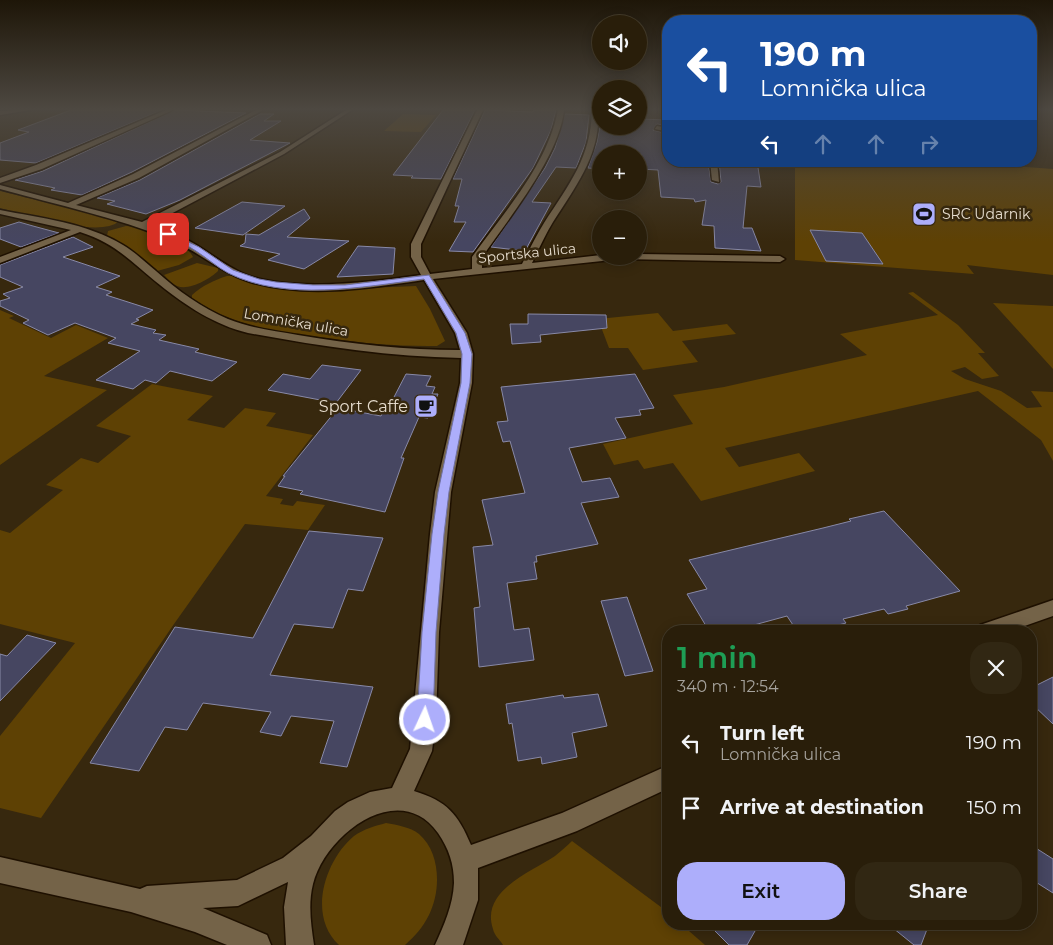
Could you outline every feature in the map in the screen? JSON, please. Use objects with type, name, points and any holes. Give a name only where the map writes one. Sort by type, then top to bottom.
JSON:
[{"type":"street","points":[[0,180],[39,167],[69,154]]},
{"type":"street","points":[[69,206],[136,176],[177,154]]},
{"type":"street","points":[[143,225],[282,154]]},
{"type":"street","points":[[399,798],[421,751],[438,534],[444,492],[466,383],[467,354],[461,333],[426,277],[416,257],[416,244],[459,154]]},
{"type":"street","points":[[478,272],[477,257],[546,154]]},
{"type":"street","points":[[526,267],[549,223],[584,171],[589,154]]},
{"type":"street","points":[[714,167],[716,180]]},
{"type":"street","points":[[0,187],[143,225],[178,238],[238,275],[276,284],[313,288],[345,287],[426,277]]},
{"type":"street","name":"Lomnička ulica","points":[[0,212],[95,234],[128,252],[186,299],[215,318],[232,326],[402,353],[467,354]]},
{"type":"street","points":[[95,234],[130,222]]},
{"type":"street","points":[[0,260],[78,230]]},
{"type":"street","name":"Sportska ulica","points":[[426,277],[621,256],[780,259]]},
{"type":"street","points":[[1004,625],[1053,608]]},
{"type":"street","points":[[465,860],[505,848],[564,825],[662,779]]},
{"type":"street","points":[[138,900],[238,893],[292,867],[347,816],[373,802],[399,798],[436,812],[459,841],[465,860],[467,888],[460,923],[449,945]]},
{"type":"street","points":[[300,945],[296,910],[300,884],[320,843]]},
{"type":"street","points":[[0,870],[138,900],[204,921],[257,945]]},
{"type":"shaded area","name":"SRC Udarnik","points":[[795,167],[1027,167],[1053,169],[1053,275],[967,265],[974,274],[795,260]]},
{"type":"shaded area","points":[[0,191],[119,221],[110,226],[96,227],[43,219],[0,208]]},
{"type":"shaded area","points":[[126,226],[143,229],[173,240],[182,245],[193,257],[179,265],[157,271],[133,251],[107,236],[108,231]]},
{"type":"shaded area","points":[[197,263],[218,268],[218,271],[205,281],[187,287],[175,285],[164,275]]},
{"type":"shaded area","points":[[227,276],[255,283],[317,290],[416,286],[430,309],[445,341],[437,346],[377,344],[290,333],[240,322],[208,308],[192,298],[192,295],[204,286]]},
{"type":"shaded area","points":[[913,292],[958,325],[985,353],[978,353],[999,376],[982,379],[965,367],[951,371],[965,379],[1001,391],[1027,408],[1042,407],[1031,391],[1053,392],[1053,461],[1041,440],[978,391],[725,448],[739,467],[799,453],[815,471],[701,501],[673,463],[644,469],[638,460],[614,465],[603,444],[693,424],[673,395],[724,387],[867,355],[840,334],[938,315],[908,293]]},
{"type":"shaded area","points":[[993,303],[1053,306],[1053,369]]},
{"type":"shaded area","points":[[0,310],[14,316],[9,318],[51,338],[76,325],[108,338],[44,376],[107,390],[0,465]]},
{"type":"shaded area","points":[[658,313],[673,331],[727,324],[736,334],[682,341],[698,362],[643,370],[628,348],[609,348],[598,319]]},
{"type":"shaded area","points":[[152,384],[213,396],[187,420],[224,428],[245,408],[276,413],[266,426],[313,435],[266,496],[283,499],[280,504],[293,506],[297,501],[325,505],[308,530],[245,524],[41,818],[0,808],[0,736],[75,643],[0,624],[0,530],[10,533],[63,490],[46,485],[81,458],[98,463],[131,436],[96,426]]},
{"type":"shaded area","points":[[386,823],[412,830],[419,834],[432,851],[437,873],[436,895],[433,905],[421,927],[405,945],[339,945],[329,933],[324,919],[322,904],[328,873],[344,846],[354,836]]},
{"type":"shaded area","points":[[572,841],[662,908],[662,930],[688,930],[705,945],[503,945],[494,931],[491,916],[494,904],[510,884],[555,856]]},
{"type":"building","points":[[0,154],[57,154],[36,163],[0,160]]},
{"type":"building","points":[[80,154],[167,154],[82,195],[51,190],[55,188],[15,180],[43,171]]},
{"type":"building","points":[[187,154],[269,154],[180,200],[146,214],[107,204],[115,201],[97,198],[140,180]]},
{"type":"building","points":[[409,154],[453,154],[441,179],[393,175]]},
{"type":"building","points":[[465,154],[540,154],[533,168],[473,252],[449,251],[466,222],[454,222],[459,206],[455,206],[462,179],[453,179]]},
{"type":"building","points":[[552,154],[581,154],[576,168],[556,167],[532,202],[551,203],[525,251],[491,247],[545,168]]},
{"type":"building","points":[[647,154],[662,154],[662,167],[709,167],[711,182],[718,184],[721,182],[720,167],[758,167],[761,187],[747,186],[743,228],[752,228],[761,251],[715,248],[714,226],[702,225],[706,200],[695,202],[694,199],[661,197],[658,170],[647,169]]},
{"type":"building","points":[[592,156],[592,168],[588,168]]},
{"type":"building","points":[[242,202],[285,206],[243,235],[195,228]]},
{"type":"building","points":[[304,209],[310,218],[287,237],[349,241],[304,269],[268,260],[280,254],[240,246],[245,243],[246,234],[259,235]]},
{"type":"building","points":[[19,222],[59,233],[21,247],[0,239],[0,228]]},
{"type":"building","points":[[810,230],[862,233],[883,264],[826,261]]},
{"type":"building","points":[[73,237],[93,247],[63,257],[120,276],[96,287],[112,292],[106,295],[153,310],[136,319],[139,320],[131,324],[156,330],[153,333],[166,335],[159,340],[199,349],[195,352],[237,362],[212,381],[170,371],[156,383],[145,380],[133,389],[96,380],[140,351],[108,343],[116,338],[75,323],[48,335],[23,323],[29,320],[0,306],[0,301],[10,298],[3,294],[23,287],[0,277],[0,265]]},
{"type":"building","points":[[358,246],[395,248],[393,274],[337,277]]},
{"type":"building","points":[[528,314],[606,315],[607,328],[540,335],[541,342],[512,344],[510,324],[528,324]]},
{"type":"building","points":[[322,365],[361,370],[336,403],[268,390],[283,374],[310,379]]},
{"type":"building","points":[[406,374],[431,376],[426,386],[435,387],[432,394],[438,394],[428,418],[419,417],[401,458],[404,458],[385,512],[300,494],[303,491],[278,486],[285,476],[283,476],[338,408],[381,416],[390,398],[393,399]]},
{"type":"building","points":[[635,374],[654,408],[639,410],[641,415],[615,418],[626,438],[569,448],[582,482],[610,478],[619,497],[581,503],[598,544],[536,556],[537,562],[534,562],[537,579],[507,583],[514,630],[529,628],[534,660],[479,667],[474,608],[480,607],[473,547],[493,545],[482,500],[525,493],[510,441],[503,442],[497,422],[508,421],[501,387]]},
{"type":"building","points":[[884,511],[960,591],[906,606],[908,609],[888,614],[884,609],[843,619],[846,623],[838,625],[793,625],[787,616],[754,625],[705,625],[687,594],[707,589],[689,560],[851,521],[849,519]]},
{"type":"building","points":[[309,531],[383,538],[363,591],[348,589],[333,628],[294,624],[270,675],[373,687],[347,767],[320,763],[334,721],[291,716],[281,736],[260,732],[271,712],[203,703],[187,730],[165,727],[139,771],[90,763],[175,627],[253,638]]},
{"type":"building","points":[[627,597],[653,671],[625,676],[601,601]]},
{"type":"building","points":[[27,635],[56,643],[0,701],[0,654],[7,656]]},
{"type":"building","points":[[1053,677],[1053,724],[1037,709],[1037,685]]},
{"type":"building","points":[[598,694],[607,726],[572,733],[577,757],[542,764],[541,757],[518,761],[512,723],[509,724],[506,704],[563,695],[564,698]]},
{"type":"building","points":[[1037,849],[1053,859],[1053,893],[1037,883]]},
{"type":"building","points":[[714,930],[756,930],[747,945],[729,945]]},
{"type":"building","points":[[895,930],[927,930],[921,945],[914,945]]},
{"type":"place","name":"SRC Udarnik","points":[[924,214]]},
{"type":"place","name":"Sport Caffe","points":[[426,406]]},
{"type":"route","points":[[168,234],[197,248],[230,271],[257,281],[313,288],[370,285],[426,277],[461,333],[467,354],[466,383],[450,454],[438,534],[429,632],[425,720]]}]
